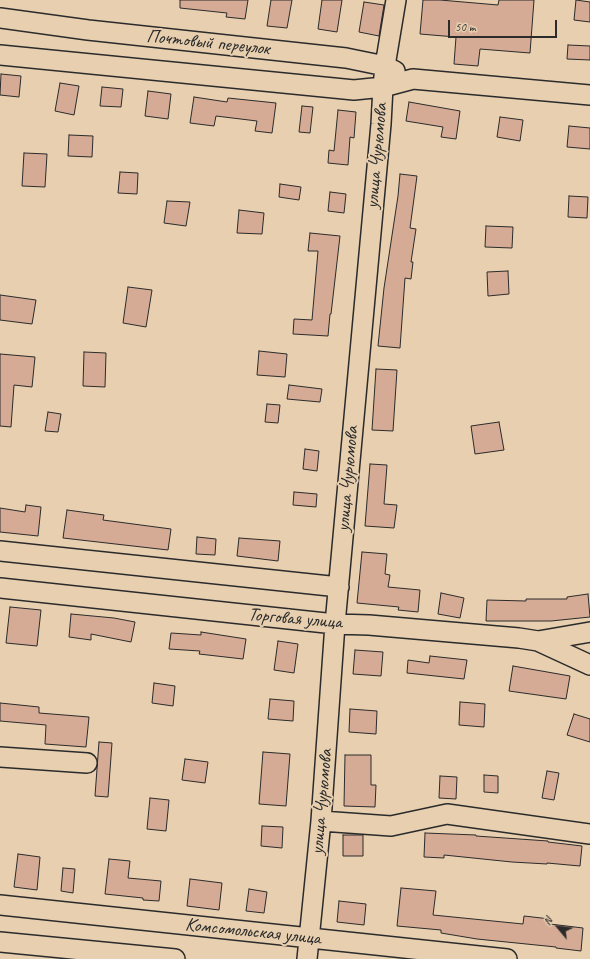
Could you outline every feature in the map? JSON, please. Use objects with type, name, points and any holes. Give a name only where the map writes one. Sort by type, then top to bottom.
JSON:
[{"type":"street","name":"улица Чурюмова","points":[[307,959],[321,821],[335,624],[381,124],[383,87],[396,0]]},
{"type":"street","name":"Почтовый переулок","points":[[0,18],[88,30],[346,58],[385,66],[413,80]]},
{"type":"street","name":"Почтовый переулок","points":[[0,55],[354,90],[383,87],[413,80],[590,95]]},
{"type":"street","name":"Торговая улица","points":[[0,550],[339,587]]},
{"type":"street","name":"Торговая улица","points":[[0,588],[335,624],[384,626],[538,641],[590,632]]},
{"type":"street","points":[[538,641],[590,665]]},
{"type":"street","points":[[0,757],[87,763]]},
{"type":"street","points":[[321,821],[391,826],[447,814],[590,834]]},
{"type":"street","name":"Комсомольская улица","points":[[0,905],[507,959]]},
{"type":"street","name":"Комсомольская улица","points":[[0,942],[175,959]]},
{"type":"building","points":[[180,0],[248,0],[245,19],[226,17],[227,13],[180,8]]},
{"type":"building","points":[[271,0],[292,0],[287,28],[267,26]]},
{"type":"building","points":[[322,0],[342,0],[337,32],[318,29]]},
{"type":"building","points":[[423,0],[498,5],[499,0],[534,0],[530,53],[480,49],[478,66],[454,64],[456,37],[420,34]]},
{"type":"building","points":[[576,0],[590,2],[590,22],[574,20]]},
{"type":"building","points":[[364,2],[384,5],[379,36],[359,32]]},
{"type":"building","points":[[568,45],[590,46],[590,60],[567,59]]},
{"type":"building","points":[[1,74],[21,76],[19,97],[0,95]]},
{"type":"building","points":[[60,83],[79,86],[74,115],[55,111]]},
{"type":"building","points":[[102,87],[123,89],[121,107],[100,106]]},
{"type":"building","points":[[148,91],[171,94],[168,119],[145,116]]},
{"type":"building","points":[[194,97],[227,102],[228,98],[276,103],[272,133],[255,131],[257,121],[216,116],[214,126],[190,123]]},
{"type":"building","points":[[409,102],[460,111],[456,139],[441,137],[443,127],[406,121]]},
{"type":"building","points":[[302,106],[313,107],[310,133],[299,132]]},
{"type":"building","points":[[338,110],[356,112],[354,138],[350,137],[348,165],[328,163],[329,150],[334,151]]},
{"type":"building","points":[[500,117],[523,120],[520,141],[497,137]]},
{"type":"building","points":[[569,126],[590,128],[590,149],[567,147]]},
{"type":"building","points":[[69,135],[93,136],[92,157],[68,156]]},
{"type":"building","points":[[24,153],[47,154],[45,187],[22,186]]},
{"type":"building","points":[[120,172],[138,173],[137,194],[118,193]]},
{"type":"building","points":[[400,174],[417,176],[410,228],[416,229],[411,262],[413,262],[411,279],[405,278],[400,348],[378,346],[384,288]]},
{"type":"building","points":[[280,184],[301,187],[299,200],[279,197]]},
{"type":"building","points":[[330,192],[346,194],[344,213],[328,211]]},
{"type":"building","points":[[569,196],[588,197],[587,218],[568,217]]},
{"type":"building","points":[[167,201],[190,202],[186,226],[164,223]]},
{"type":"building","points":[[239,210],[264,213],[262,234],[237,233]]},
{"type":"building","points":[[486,226],[513,227],[512,248],[485,247]]},
{"type":"building","points":[[310,233],[340,236],[328,336],[293,334],[294,319],[312,320],[318,251],[308,251]]},
{"type":"building","points":[[508,271],[509,294],[488,296],[487,272]]},
{"type":"building","points":[[128,287],[152,290],[146,327],[123,323]]},
{"type":"building","points":[[0,295],[36,300],[32,324],[0,320]]},
{"type":"building","points":[[259,351],[287,354],[285,377],[257,375]]},
{"type":"building","points":[[84,352],[106,353],[105,387],[83,386]]},
{"type":"building","points":[[0,354],[35,357],[32,387],[14,385],[11,427],[0,426]]},
{"type":"building","points":[[376,369],[397,370],[393,431],[372,430]]},
{"type":"building","points":[[289,385],[322,389],[320,402],[287,399]]},
{"type":"building","points":[[267,404],[280,405],[278,423],[265,422]]},
{"type":"building","points":[[48,412],[61,414],[58,432],[45,431]]},
{"type":"building","points":[[499,422],[504,450],[475,454],[471,426]]},
{"type":"building","points":[[305,449],[319,451],[317,471],[303,469]]},
{"type":"building","points":[[370,464],[387,465],[384,504],[397,505],[394,528],[365,526]]},
{"type":"building","points":[[294,492],[317,494],[316,507],[293,505]]},
{"type":"building","points":[[26,505],[41,507],[38,536],[0,532],[0,508],[25,512]]},
{"type":"building","points":[[67,510],[104,515],[103,520],[171,529],[168,550],[63,538]]},
{"type":"building","points":[[197,537],[216,539],[215,555],[196,554]]},
{"type":"building","points":[[239,538],[280,541],[278,561],[237,556]]},
{"type":"building","points":[[362,552],[387,554],[385,574],[390,575],[388,587],[420,590],[418,612],[398,610],[399,607],[357,603]]},
{"type":"building","points":[[441,593],[464,598],[460,618],[438,614]]},
{"type":"building","points":[[588,594],[590,617],[551,621],[486,621],[487,600],[526,601],[526,599],[567,599],[567,597]]},
{"type":"building","points":[[10,607],[41,610],[37,646],[6,643]]},
{"type":"building","points":[[71,614],[114,618],[135,622],[131,642],[91,634],[91,640],[69,637]]},
{"type":"building","points":[[201,632],[246,639],[243,659],[199,654],[200,651],[169,649],[171,633],[201,635]]},
{"type":"building","points":[[278,641],[298,644],[294,673],[274,670]]},
{"type":"building","points":[[355,650],[383,652],[381,676],[353,674]]},
{"type":"building","points":[[430,656],[467,660],[464,679],[407,673],[408,660],[429,663]]},
{"type":"building","points":[[513,666],[570,676],[566,699],[509,691]]},
{"type":"building","points":[[154,683],[175,686],[173,706],[152,703]]},
{"type":"building","points":[[270,699],[294,701],[293,721],[268,719]]},
{"type":"building","points":[[460,702],[485,704],[484,727],[459,725]]},
{"type":"building","points":[[0,703],[39,707],[39,713],[89,717],[86,747],[45,744],[46,725],[0,721]]},
{"type":"building","points":[[350,709],[377,711],[376,734],[349,732]]},
{"type":"building","points":[[574,714],[590,719],[590,742],[567,735]]},
{"type":"building","points":[[99,742],[112,743],[108,797],[95,796]]},
{"type":"building","points":[[263,752],[290,754],[286,806],[259,804]]},
{"type":"building","points":[[345,755],[371,755],[371,785],[376,785],[375,807],[344,806]]},
{"type":"building","points":[[185,759],[208,762],[205,783],[182,780]]},
{"type":"building","points":[[547,771],[559,773],[554,800],[542,798]]},
{"type":"building","points":[[484,775],[498,776],[498,793],[484,792]]},
{"type":"building","points":[[440,776],[457,777],[456,799],[439,798]]},
{"type":"building","points":[[150,798],[169,800],[166,831],[147,829]]},
{"type":"building","points":[[262,826],[283,827],[282,848],[261,846]]},
{"type":"building","points":[[425,833],[476,835],[548,841],[582,846],[580,866],[512,862],[444,855],[444,858],[424,857]]},
{"type":"building","points":[[343,835],[363,835],[363,856],[343,856]]},
{"type":"building","points":[[18,854],[40,857],[37,890],[14,887]]},
{"type":"building","points":[[109,859],[130,861],[128,878],[161,881],[159,901],[105,894]]},
{"type":"building","points":[[63,868],[75,869],[73,893],[61,891]]},
{"type":"building","points":[[190,879],[222,883],[219,910],[187,906]]},
{"type":"building","points":[[401,888],[436,891],[433,915],[523,924],[524,916],[550,919],[550,924],[583,928],[581,951],[477,939],[441,933],[441,930],[397,926]]},
{"type":"building","points":[[249,889],[267,892],[264,913],[246,911]]},
{"type":"building","points":[[339,901],[366,904],[364,925],[337,922]]}]
